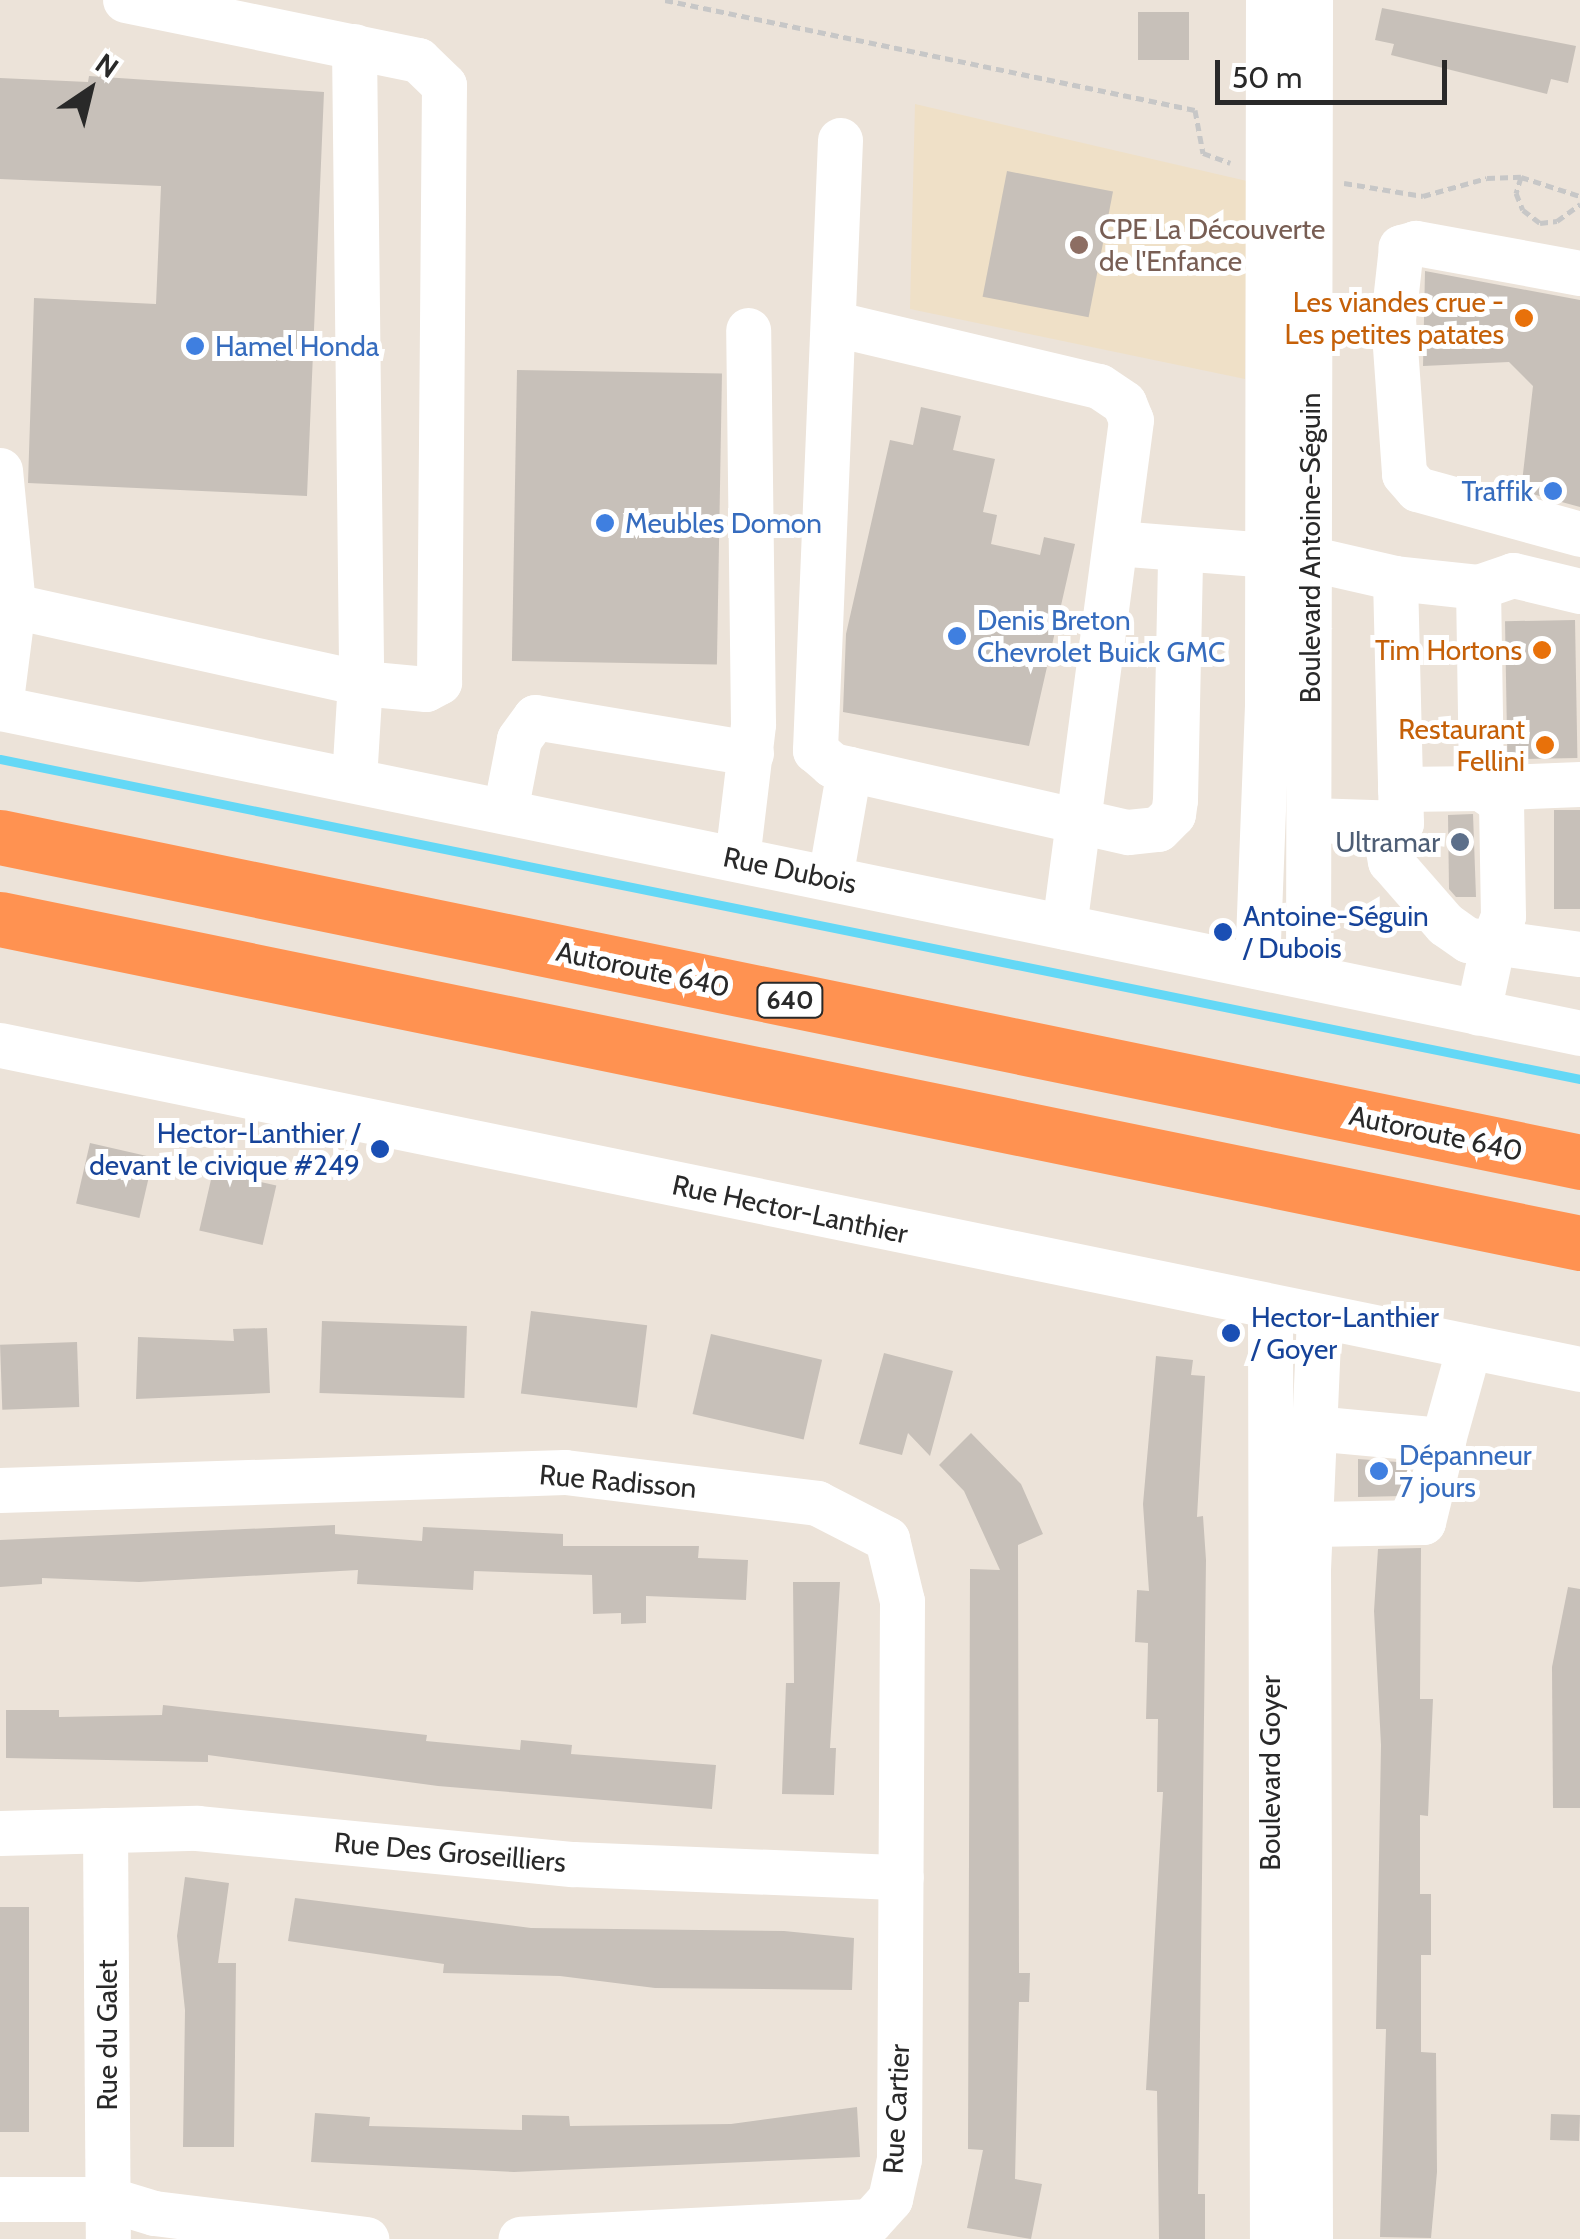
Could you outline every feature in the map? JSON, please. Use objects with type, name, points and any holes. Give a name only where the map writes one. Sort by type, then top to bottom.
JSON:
[{"type":"highway","name":"Autoroute 640","points":[[0,837],[1580,1162]]},
{"type":"highway","points":[[0,919],[1580,1243]]},
{"type":"street","points":[[7,605],[360,683],[426,690],[440,682],[448,102],[431,66],[354,46],[125,0]]},
{"type":"street","name":"Boulevard Antoine-Séguin","points":[[1268,0],[1289,173]]},
{"type":"street","name":"Boulevard Antoine-Séguin","points":[[1257,966],[1288,557],[1289,173],[1310,0]]},
{"type":"street","points":[[354,46],[360,683],[354,780]]},
{"type":"street","points":[[840,140],[836,324],[813,736],[816,750],[832,765],[1078,821],[1144,832],[1173,814],[1180,552]]},
{"type":"street","points":[[1580,273],[1416,243],[1401,246],[1393,318],[1404,474],[1417,489],[1580,534]]},
{"type":"street","points":[[1288,313],[1393,318]]},
{"type":"street","points":[[836,324],[1099,386],[1124,402],[1131,420],[1064,926]]},
{"type":"street","points":[[737,859],[750,753],[748,330]]},
{"type":"street","points":[[0,470],[7,605],[0,708]]},
{"type":"street","points":[[1116,544],[1180,552],[1288,557],[1396,578],[1478,587],[1511,604],[1580,606]]},
{"type":"street","name":"Boulevard Antoine-Séguin","points":[[1288,557],[1311,820],[1308,976]]},
{"type":"street","points":[[1478,587],[1513,574],[1580,592]]},
{"type":"street","points":[[1396,578],[1390,861],[1444,924],[1468,940],[1580,954]]},
{"type":"street","points":[[1478,587],[1481,788]]},
{"type":"street","name":"Rue Dubois","points":[[0,708],[1580,1033]]},
{"type":"street","points":[[505,811],[519,739],[535,716],[750,753]]},
{"type":"street","points":[[830,878],[849,769]]},
{"type":"street","points":[[1311,820],[1481,788],[1580,784]]},
{"type":"street","points":[[1478,1012],[1492,942],[1503,916],[1501,802],[1481,788]]},
{"type":"street","name":"Rue Hector-Lanthier","points":[[0,1045],[1580,1369]]},
{"type":"street","name":"Boulevard Goyer","points":[[1270,1308],[1272,2239]]},
{"type":"street","name":"Boulevard Goyer","points":[[1310,2239],[1308,1569],[1320,1317]]},
{"type":"street","points":[[1313,1524],[1423,1522],[1469,1347]]},
{"type":"street","points":[[1313,1428],[1444,1440]]},
{"type":"street","name":"Rue Radisson","points":[[0,1490],[565,1472],[817,1503],[888,1539],[902,1601],[901,1878]]},
{"type":"street","name":"Rue Des Groseilliers","points":[[0,1833],[197,1828],[573,1864],[901,1878]]},
{"type":"street","name":"Rue du Galet","points":[[105,1830],[108,2219]]},
{"type":"street","name":"Rue Cartier","points":[[520,2239],[870,2221],[882,2211],[899,2159],[901,1878]]},
{"type":"street","points":[[0,2199],[108,2219],[154,2213],[366,2239]]},
{"type":"path","points":[[665,0],[1195,110],[1203,153],[1289,173],[1424,196],[1487,178],[1521,177],[1580,196]]},
{"type":"path","points":[[1521,177],[1516,193],[1523,210],[1540,223],[1557,221],[1580,204]]},
{"type":"shaded area","name":"CPE La Découverte de l'Enfance","points":[[915,104],[1247,181],[1245,379],[910,309]]},
{"type":"building","points":[[1382,8],[1576,46],[1568,83],[1551,79],[1547,94],[1391,55],[1394,44],[1375,40]]},
{"type":"building","points":[[1138,12],[1189,12],[1189,60],[1138,60]]},
{"type":"building","points":[[89,76],[324,92],[307,496],[28,483],[34,298],[156,304],[161,186],[0,179],[0,78],[88,82]]},
{"type":"building","points":[[1007,171],[1113,192],[1089,317],[983,297]]},
{"type":"building","points":[[1425,271],[1580,300],[1580,507],[1521,491],[1533,386],[1509,362],[1423,366]]},
{"type":"building","points":[[517,370],[722,374],[717,665],[512,661]]},
{"type":"building","points":[[921,407],[961,416],[953,450],[995,459],[983,512],[997,515],[991,544],[1040,555],[1044,537],[1075,544],[1029,746],[843,712],[846,634],[890,440],[913,445]]},
{"type":"building","points":[[1575,620],[1577,758],[1507,759],[1505,621]]},
{"type":"building","points":[[1554,810],[1580,810],[1580,909],[1554,909]]},
{"type":"building","points":[[1473,814],[1476,897],[1456,897],[1449,889],[1448,815]]},
{"type":"building","points":[[90,1143],[153,1158],[139,1218],[76,1203]]},
{"type":"building","points":[[213,1171],[276,1186],[263,1245],[199,1230]]},
{"type":"building","points":[[531,1311],[647,1325],[637,1408],[521,1393]]},
{"type":"building","points":[[322,1321],[467,1326],[464,1398],[319,1393]]},
{"type":"building","points":[[267,1328],[270,1393],[136,1399],[138,1337],[234,1341],[233,1329]]},
{"type":"building","points":[[711,1334],[822,1360],[804,1440],[693,1414]]},
{"type":"building","points":[[77,1342],[79,1407],[2,1410],[0,1345]]},
{"type":"building","points":[[884,1353],[953,1371],[930,1456],[908,1433],[902,1455],[859,1444]]},
{"type":"building","points":[[1156,1356],[1193,1360],[1191,1375],[1205,1376],[1197,1517],[1203,1516],[1206,1560],[1198,2194],[1205,2194],[1205,2239],[1159,2239],[1157,2091],[1146,2090],[1163,1792],[1157,1792],[1158,1719],[1146,1719],[1148,1643],[1135,1642],[1137,1590],[1149,1591],[1143,1504]]},
{"type":"building","points":[[971,1433],[1021,1484],[1043,1534],[1018,1545],[1019,1973],[1030,1973],[1029,2002],[1019,2002],[1015,2179],[1042,2184],[1031,2239],[967,2228],[983,2150],[968,2149],[970,1569],[1000,1570],[964,1491],[939,1465]]},
{"type":"building","points":[[1358,1459],[1410,1463],[1402,1496],[1358,1497]]},
{"type":"building","points":[[335,1525],[335,1534],[422,1541],[423,1527],[563,1534],[563,1546],[699,1546],[698,1558],[748,1560],[746,1600],[646,1596],[646,1623],[621,1624],[621,1613],[593,1614],[592,1575],[474,1571],[473,1590],[357,1584],[358,1570],[139,1582],[42,1578],[42,1584],[0,1587],[0,1540]]},
{"type":"building","points":[[1421,1548],[1420,1699],[1433,1699],[1428,1816],[1420,1815],[1420,1894],[1431,1894],[1431,1955],[1421,1955],[1421,2052],[1436,2053],[1437,2172],[1431,2238],[1380,2237],[1386,2029],[1376,2029],[1381,1745],[1374,1611],[1378,1549]]},
{"type":"building","points":[[793,1582],[840,1582],[830,1748],[836,1748],[834,1795],[782,1794],[786,1683],[794,1683]]},
{"type":"building","points":[[1568,1587],[1580,1589],[1580,1808],[1553,1808],[1552,1667]]},
{"type":"building","points":[[163,1705],[427,1735],[426,1741],[520,1750],[521,1740],[572,1745],[571,1754],[716,1765],[712,1809],[438,1786],[208,1755],[208,1762],[6,1758],[6,1710],[59,1710],[59,1717],[162,1715]]},
{"type":"building","points":[[185,1877],[229,1883],[218,1963],[236,1963],[234,2147],[183,2147],[185,2010],[177,1936]]},
{"type":"building","points":[[295,1898],[531,1928],[784,1931],[854,1938],[852,1990],[655,1988],[560,1976],[443,1973],[444,1964],[288,1941]]},
{"type":"building","points":[[0,1907],[29,1907],[29,2132],[0,2132]]},
{"type":"building","points":[[857,2107],[860,2157],[514,2172],[311,2162],[315,2113],[370,2117],[369,2126],[522,2130],[522,2115],[569,2116],[570,2126],[731,2124]]},
{"type":"building","points":[[1551,2114],[1580,2115],[1579,2141],[1550,2140]]},
{"type":"waterway","points":[[0,759],[1580,1079]]},
{"type":"place","name":"CPE La Découverte de l'Enfance","points":[[1079,245]]},
{"type":"place","name":"Les viandes crue - Les petites patates","points":[[1524,318]]},
{"type":"place","name":"Hamel Honda","points":[[195,346]]},
{"type":"place","name":"Traffik","points":[[1553,491]]},
{"type":"place","name":"Meubles Domon","points":[[605,523]]},
{"type":"place","name":"Denis Breton Chevrolet Buick GMC","points":[[957,636]]},
{"type":"place","name":"Tim Hortons","points":[[1542,650]]},
{"type":"place","name":"Restaurant Fellini","points":[[1545,745]]},
{"type":"place","name":"Ultramar","points":[[1460,842]]},
{"type":"place","name":"Antoine-Séguin / Dubois","points":[[1223,932]]},
{"type":"place","name":"Hector-Lanthier / devant le civique #249","points":[[380,1149]]},
{"type":"place","name":"Hector-Lanthier / Goyer","points":[[1231,1333]]},
{"type":"place","name":"Dépanneur 7 jours","points":[[1379,1471]]}]
